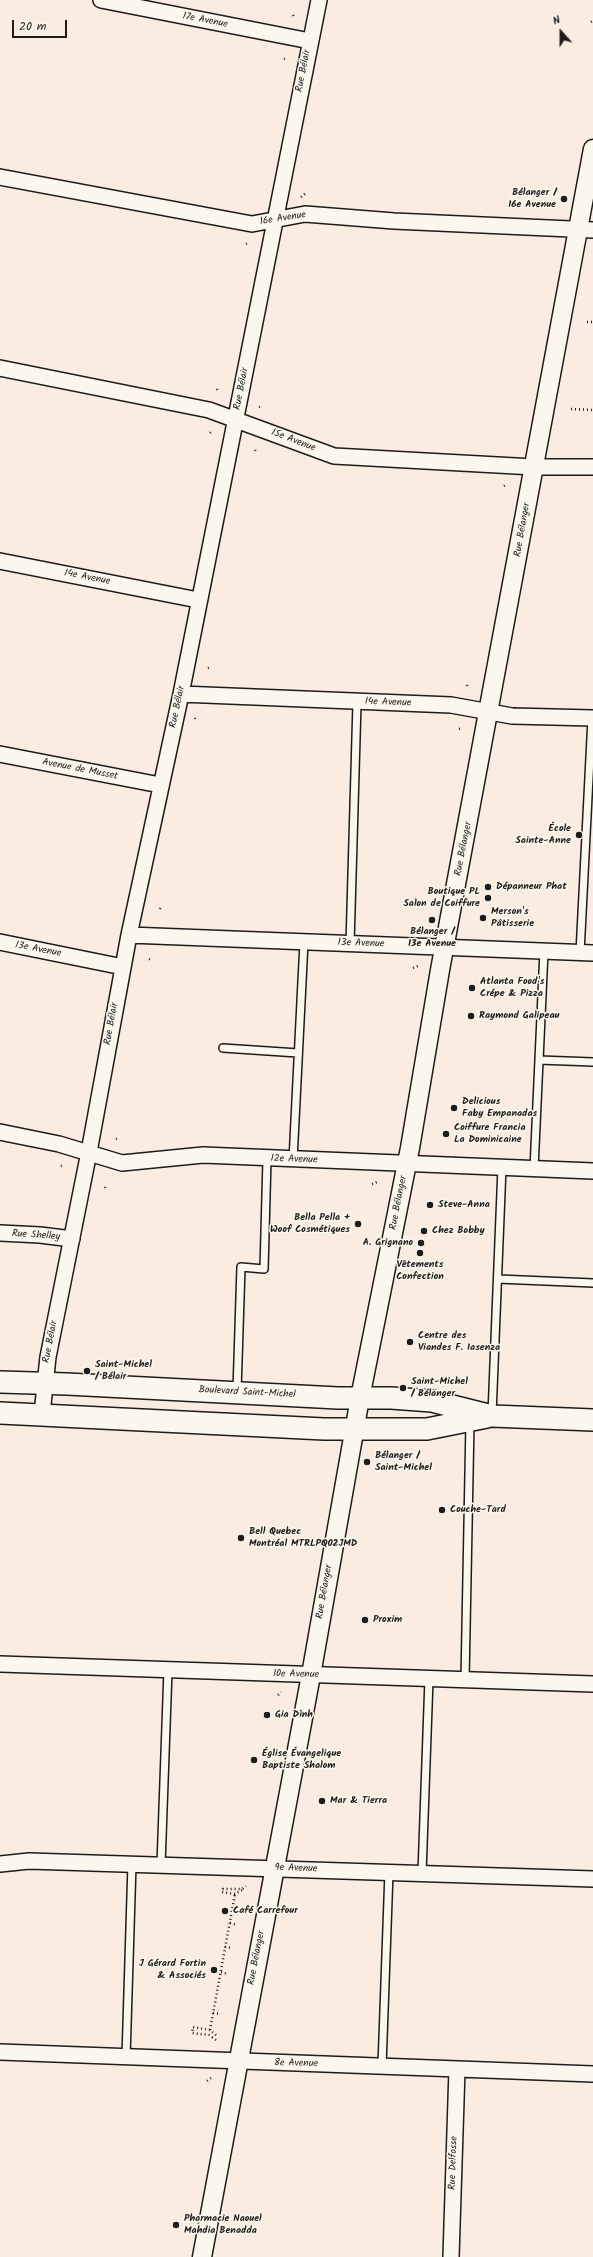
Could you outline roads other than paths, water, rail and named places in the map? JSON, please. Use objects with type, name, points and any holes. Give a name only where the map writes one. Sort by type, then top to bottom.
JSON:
[{"type":"main road","name":"Boulevard Saint-Michel","points":[[0,1382],[432,1401],[492,1416],[593,1420]]},
{"type":"main road","name":"Boulevard Saint-Michel","points":[[0,1413],[324,1429],[427,1429],[492,1416]]},
{"type":"street","name":"17e Avenue","points":[[101,0],[310,41]]},
{"type":"street","name":"Rue Bélair","points":[[42,1414],[48,1358],[89,1152],[129,935],[160,785],[181,694],[198,600],[236,420],[274,221],[319,0]]},
{"type":"street","name":"Rue Bélanger","points":[[202,2257],[237,2062],[311,1675],[354,1428],[406,1164],[534,467],[586,230],[593,149]]},
{"type":"street","name":"16e Avenue","points":[[0,176],[252,224],[305,214],[394,221],[586,230]]},
{"type":"street","name":"15e Avenue","points":[[0,368],[209,410],[334,456],[534,467],[593,467]]},
{"type":"street","name":"14e Avenue","points":[[0,561],[198,600]]},
{"type":"street","name":"14e Avenue","points":[[181,694],[451,705],[489,713],[530,718],[593,718]]},
{"type":"street","name":"Avenue de Musset","points":[[0,754],[160,785]]},
{"type":"street","name":"13e Avenue","points":[[129,935],[587,953]]},
{"type":"street","name":"13e Avenue","points":[[0,942],[123,967]]},
{"type":"street","name":"12e Avenue","points":[[0,1132],[59,1144],[122,1163],[190,1155],[593,1171]]},
{"type":"street","name":"Rue Shelley","points":[[0,1233],[40,1235],[72,1239]]},
{"type":"street","name":"10e Avenue","points":[[0,1664],[593,1684]]},
{"type":"street","name":"9e Avenue","points":[[0,1864],[29,1861],[593,1879]]},
{"type":"street","name":"8e Avenue","points":[[0,2052],[126,2058],[593,2074]]},
{"type":"street","name":"Rue Delfosse","points":[[451,2257],[458,2069]]},
{"type":"lane","points":[[350,944],[357,702]]},
{"type":"lane","points":[[587,953],[593,718]]},
{"type":"lane","points":[[293,1160],[304,942]]},
{"type":"lane","points":[[534,1169],[544,951]]},
{"type":"lane","points":[[223,1048],[298,1053]]},
{"type":"lane","points":[[540,1060],[593,1062]]},
{"type":"lane","points":[[237,1393],[241,1267],[264,1269],[268,1159]]},
{"type":"lane","points":[[492,1416],[502,1167]]},
{"type":"lane","points":[[498,1279],[593,1283]]},
{"type":"lane","points":[[465,1680],[470,1421]]},
{"type":"lane","points":[[161,1865],[168,1670]]},
{"type":"lane","points":[[422,1873],[429,1679]]},
{"type":"lane","points":[[126,2058],[132,1864]]},
{"type":"lane","points":[[382,2066],[389,1872]]},
{"type":"place","name":"Bélanger / 16e Avenue","points":[[564,199]]},
{"type":"place","name":"École Sainte-Anne","points":[[579,835]]},
{"type":"place","name":"Dépanneur Phat","points":[[488,887]]},
{"type":"place","name":"Boutique PL Salon de Coiffure","points":[[488,898]]},
{"type":"place","name":"Merson's Pâtisserie","points":[[483,918]]},
{"type":"place","name":"Bélanger / 13e Avenue","points":[[432,920]]},
{"type":"place","name":"Atlanta Food's Crépe & Pizza","points":[[472,988]]},
{"type":"place","name":"Raymond Galipeau","points":[[471,1016]]},
{"type":"place","name":"Delicious Faby Empanadas","points":[[454,1108]]},
{"type":"place","name":"Coiffure Francia La Dominicaine","points":[[446,1134]]},
{"type":"place","name":"Steve-Anna","points":[[430,1205]]},
{"type":"place","name":"Bella Pella + Woof Cosmétiques","points":[[358,1224]]},
{"type":"place","name":"Chez Bobby","points":[[424,1231]]},
{"type":"place","name":"A. Grignano","points":[[421,1243]]},
{"type":"place","name":"Vêtements Confection","points":[[420,1253]]},
{"type":"place","name":"Centre des Viandes F. Iasenza","points":[[410,1342]]},
{"type":"place","name":"Saint-Michel / Bélair","points":[[87,1371]]},
{"type":"place","name":"Saint-Michel / Bélanger","points":[[403,1388]]},
{"type":"place","name":"Bélanger / Saint-Michel","points":[[367,1462]]},
{"type":"place","name":"Couche-Tard","points":[[442,1510]]},
{"type":"place","name":"Bell Quebec Montréal MTRLPQ02JMD","points":[[241,1538]]},
{"type":"place","name":"Proxim","points":[[365,1620]]},
{"type":"place","name":"Gia Dình","points":[[267,1715]]},
{"type":"place","name":"Église Évangelique Baptiste Shalom","points":[[254,1760]]},
{"type":"place","name":"Mar & Tierra","points":[[322,1801]]},
{"type":"place","name":"Café Carrefour","points":[[225,1911]]},
{"type":"place","name":"J Gérard Fortin & Associés","points":[[214,1970]]},
{"type":"place","name":"Pharmacie Naouel Mahdia Benadda","points":[[176,2225]]}]
